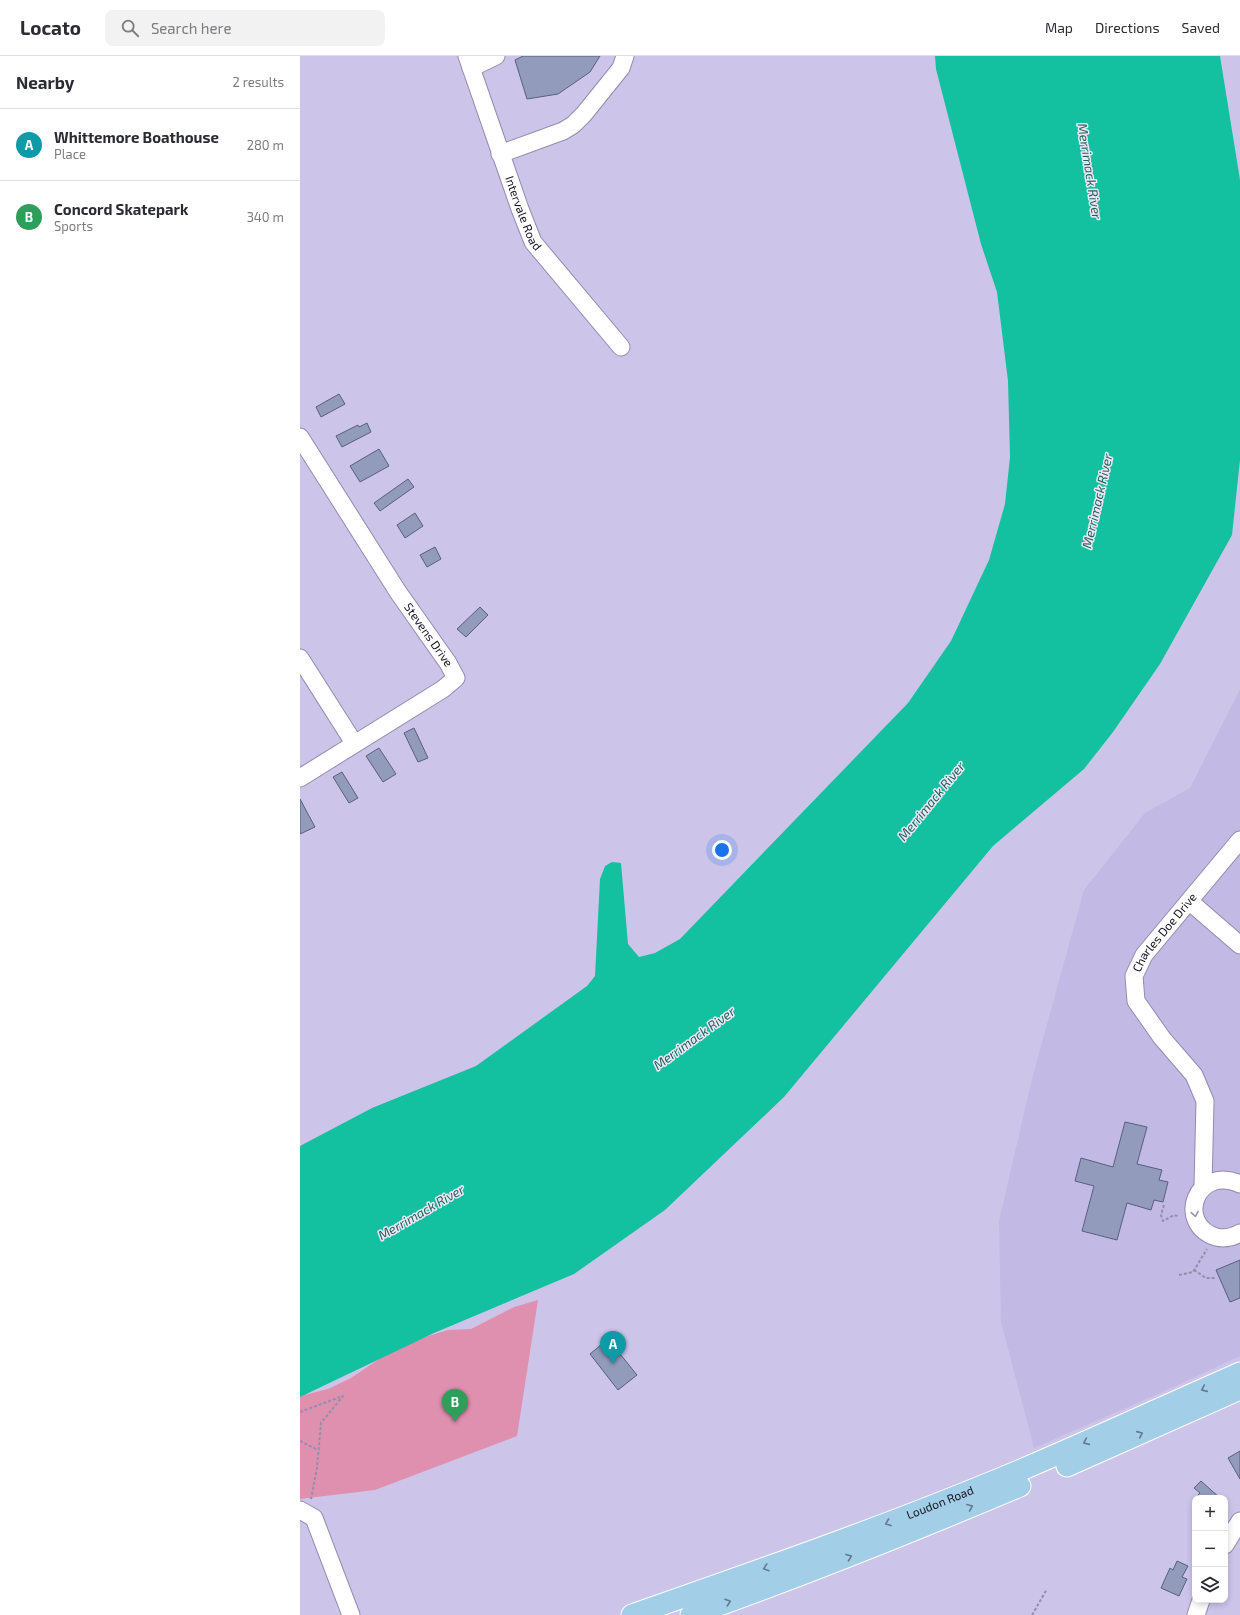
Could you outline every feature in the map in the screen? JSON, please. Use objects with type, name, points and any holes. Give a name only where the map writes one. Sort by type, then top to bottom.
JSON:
[{"type":"main road","name":"Loudon Road","points":[[632,1615],[818,1550],[907,1516],[1021,1470],[1240,1373]]},
{"type":"main road","name":"Loudon Road","points":[[691,1615],[768,1588],[902,1536],[1240,1390]]},
{"type":"street","points":[[469,62],[496,56]]},
{"type":"street","points":[[500,154],[563,131],[573,125],[584,114],[621,68],[625,56]]},
{"type":"street","name":"Intervale Road","points":[[469,62],[500,154],[533,242],[621,347]]},
{"type":"street","name":"Stevens Drive","points":[[300,437],[398,592],[448,663],[456,678],[443,689],[300,778]]},
{"type":"street","points":[[300,658],[354,743]]},
{"type":"street","name":"Charles Doe Drive","points":[[1240,840],[1144,955],[1134,976],[1136,1001],[1162,1038],[1194,1075],[1205,1101],[1203,1187],[1194,1203],[1196,1221],[1202,1229],[1210,1235],[1219,1238],[1229,1238],[1240,1232]]},
{"type":"street","points":[[1189,901],[1240,944]]},
{"type":"street","points":[[1203,1187],[1211,1182],[1221,1179],[1231,1180],[1240,1184]]},
{"type":"street","points":[[304,1512],[314,1518],[351,1615]]},
{"type":"street","points":[[1228,1540],[1240,1520]]},
{"type":"street","points":[[1196,1615],[1200,1603]]},
{"type":"path","points":[[1164,1204],[1161,1215],[1163,1221],[1174,1215],[1178,1216]]},
{"type":"path","points":[[1179,1275],[1194,1270],[1208,1248]]},
{"type":"path","points":[[1194,1270],[1206,1278],[1216,1278]]},
{"type":"path","points":[[300,1412],[343,1396],[321,1424],[317,1468],[304,1512]]},
{"type":"path","points":[[300,1441],[318,1450]]},
{"type":"path","points":[[1032,1615],[1047,1589]]},
{"type":"shaded area","points":[[1240,689],[1240,1356],[1167,1390],[1034,1448],[1001,1322],[999,1221],[1032,1079],[1084,890],[1145,813],[1190,788]]},
{"type":"shaded area","points":[[538,1300],[517,1436],[375,1490],[300,1499],[300,1396],[328,1389],[351,1378],[391,1351],[422,1338],[448,1330],[471,1329],[514,1307]]},
{"type":"water","name":"Merrimack River","points":[[935,56],[1220,56],[1240,180],[1240,460],[1232,535],[1160,664],[1113,732],[1084,769],[993,846],[784,1097],[665,1210],[574,1274],[434,1333],[300,1397],[300,1146],[372,1108],[476,1066],[587,986],[595,976],[600,879],[605,866],[612,862],[621,863],[628,944],[639,957],[655,953],[680,939],[908,703],[951,641],[989,560],[1005,504],[1010,457],[1008,381],[997,292],[981,244],[936,69]]},
{"type":"building","points":[[523,56],[600,56],[590,72],[558,94],[527,99],[515,60]]},
{"type":"building","points":[[339,394],[345,404],[321,417],[316,407]]},
{"type":"building","points":[[367,423],[371,432],[342,447],[336,436],[358,425],[359,427]]},
{"type":"building","points":[[379,449],[389,466],[360,482],[350,466]]},
{"type":"building","points":[[408,479],[414,487],[380,511],[374,503]]},
{"type":"building","points":[[415,513],[423,526],[405,538],[397,525]]},
{"type":"building","points":[[435,547],[441,559],[427,567],[420,555]]},
{"type":"building","points":[[480,607],[488,615],[466,637],[457,629]]},
{"type":"building","points":[[414,728],[428,758],[418,762],[404,733]]},
{"type":"building","points":[[379,748],[396,774],[383,782],[366,756]]},
{"type":"building","points":[[342,772],[358,798],[349,803],[333,777]]},
{"type":"building","points":[[300,799],[315,827],[300,834]]},
{"type":"building","points":[[1125,1122],[1147,1127],[1137,1164],[1162,1170],[1159,1180],[1168,1182],[1163,1202],[1154,1200],[1151,1210],[1127,1203],[1117,1240],[1082,1231],[1094,1186],[1075,1181],[1081,1158],[1113,1167]]},
{"type":"building","points":[[1240,1260],[1240,1298],[1230,1302],[1216,1270]]},
{"type":"building","points":[[608,1339],[637,1375],[618,1390],[590,1354]]},
{"type":"building","points":[[1240,1451],[1240,1479],[1228,1458]]},
{"type":"building","points":[[1201,1481],[1217,1495],[1198,1495],[1200,1493],[1194,1488]]},
{"type":"building","points":[[1177,1561],[1188,1566],[1182,1577],[1187,1579],[1179,1596],[1161,1588],[1170,1568],[1173,1570]]},
{"type":"place","name":"Whittemore Boathouse","points":[[613,1364]]},
{"type":"place","name":"Concord Skatepark","points":[[455,1422]]}]
